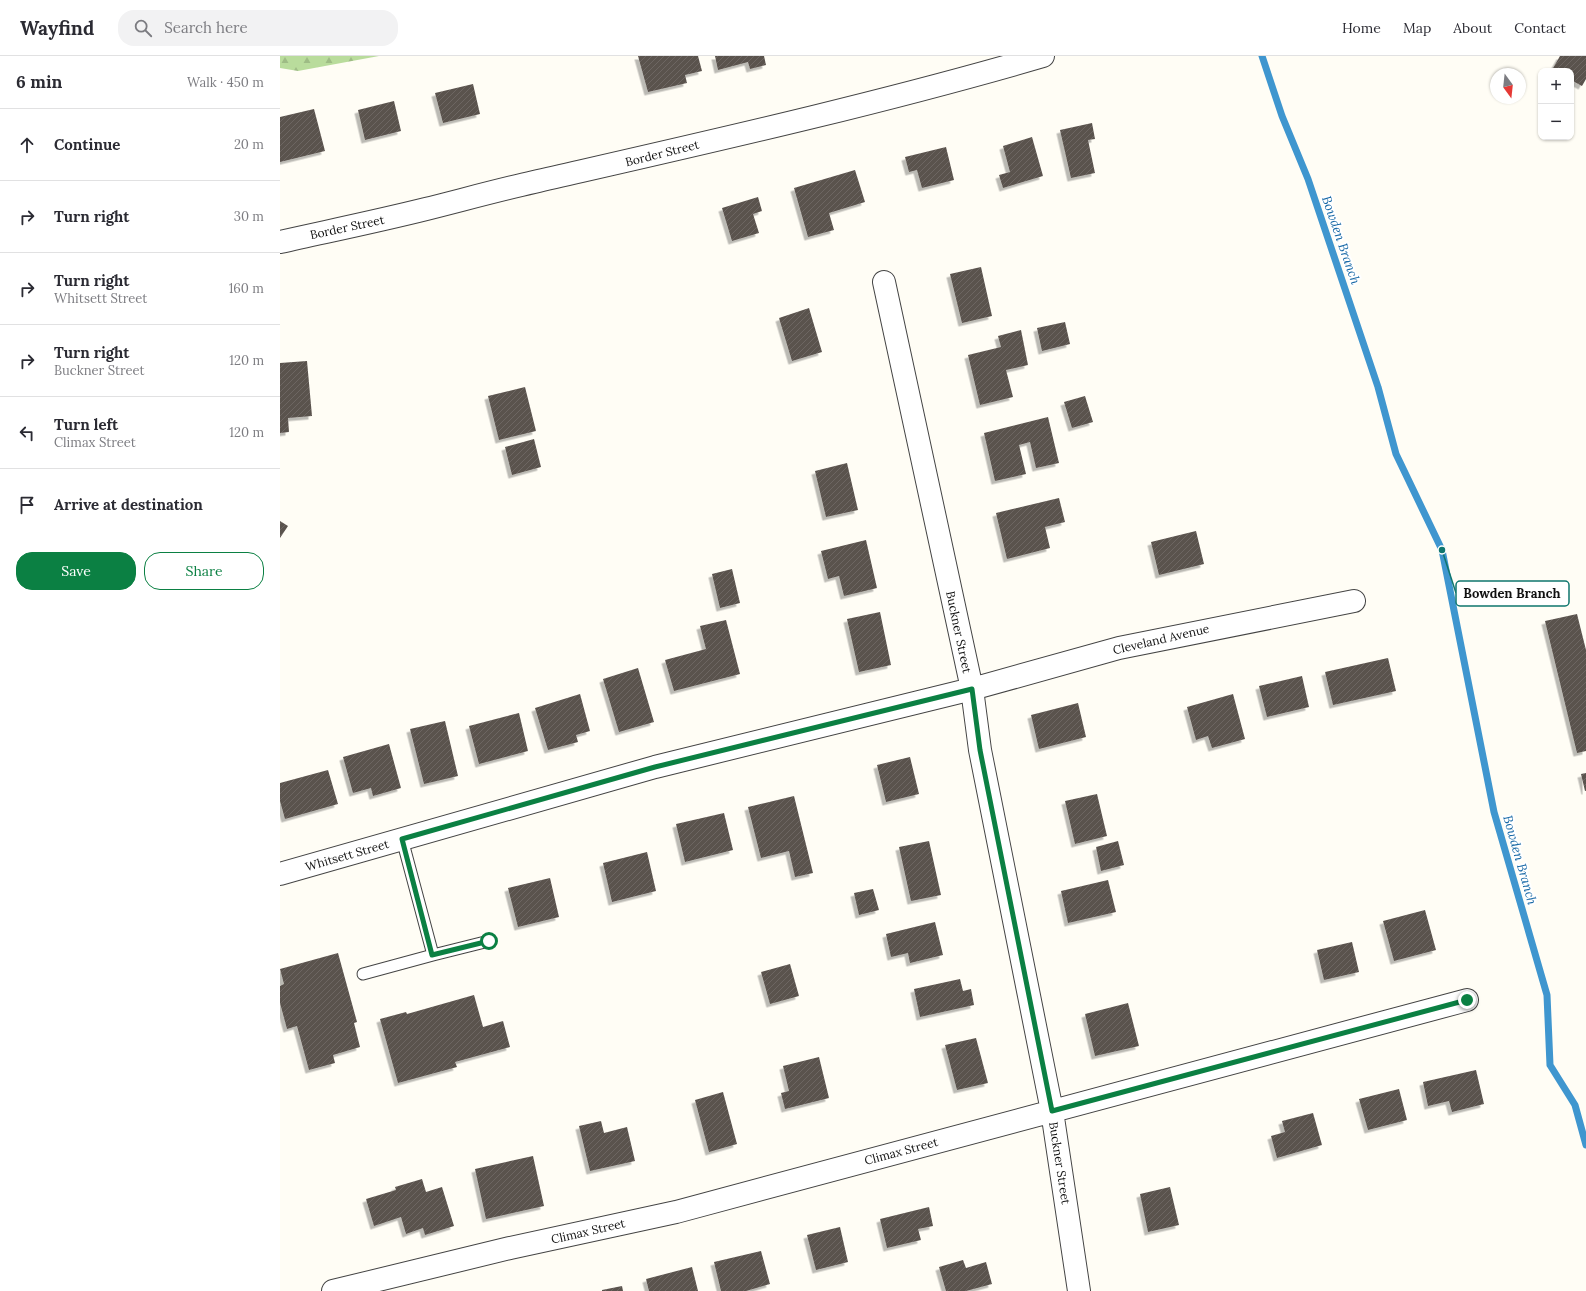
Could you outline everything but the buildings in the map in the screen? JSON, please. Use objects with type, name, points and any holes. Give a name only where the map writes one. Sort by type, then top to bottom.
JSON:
[{"type":"street","name":"Border Street","points":[[280,242],[425,210],[533,182],[631,161],[735,135],[803,121],[1043,56]]},
{"type":"street","name":"Buckner Street","points":[[884,282],[972,689],[980,750],[1052,1111],[1079,1291]]},
{"type":"street","name":"Cleveland Avenue","points":[[972,689],[1119,648],[1354,600]]},
{"type":"street","name":"Whitsett Street","points":[[280,874],[655,767],[972,689]]},
{"type":"street","name":"Climax Street","points":[[333,1291],[510,1248],[676,1212],[1467,1000]]},
{"type":"lane","points":[[402,839],[432,955]]},
{"type":"lane","points":[[363,974],[489,941]]},
{"type":"green space","points":[[280,56],[379,56],[298,71],[280,68]]},
{"type":"waterway","name":"Bowden Branch","points":[[1262,56],[1282,116],[1308,179],[1378,387],[1396,454],[1442,550],[1494,812],[1547,995],[1550,1065],[1575,1105],[1586,1145]]},
{"type":"place","name":"Bowden Branch","points":[[1442,550]]},
{"type":"route","points":[[489,941],[432,955],[402,839],[655,767],[972,689],[980,750],[1052,1111],[1467,1000]]}]
